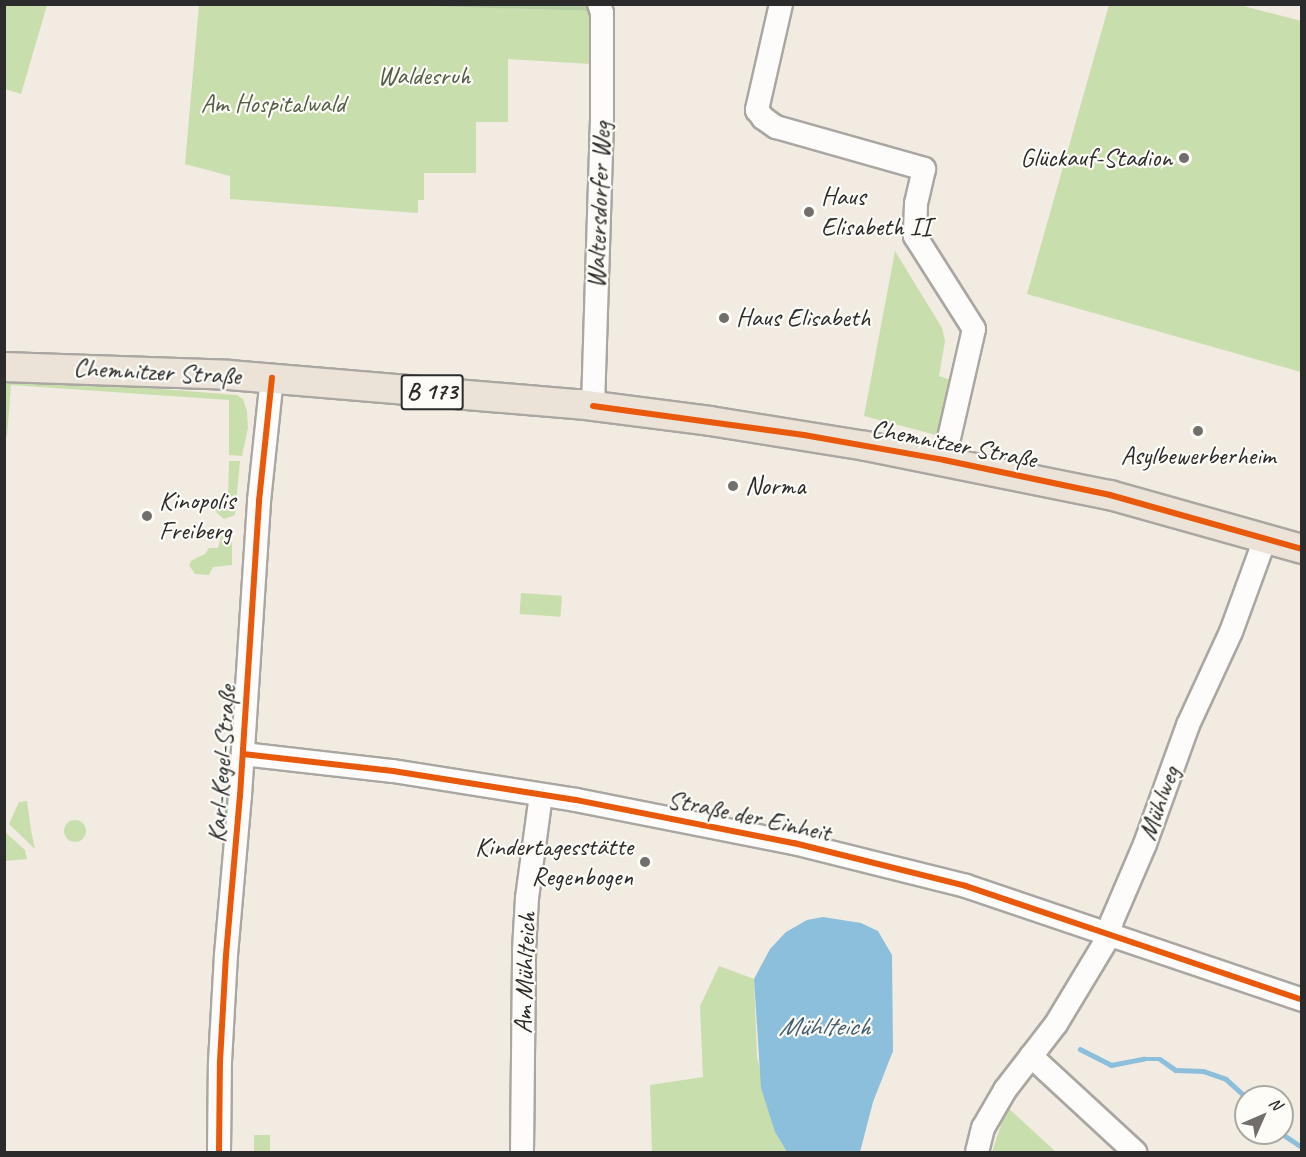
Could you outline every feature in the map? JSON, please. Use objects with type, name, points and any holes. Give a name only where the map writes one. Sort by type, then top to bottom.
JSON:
[{"type":"main road","name":"Chemnitzer Straße","points":[[4,367],[49,367],[272,378],[593,406],[757,428],[944,460],[1110,495],[1302,549]]},
{"type":"street","name":"Waltersdorfer Weg","points":[[593,406],[601,148],[602,12],[599,4]]},
{"type":"street","points":[[781,4],[757,110],[763,118],[776,127],[924,169],[916,204],[915,236],[974,329],[944,460]]},
{"type":"street","name":"Karl-Kegel-Straße","points":[[219,1152],[220,1062],[226,955],[243,754],[259,510],[272,378]]},
{"type":"street","name":"Mühlweg","points":[[977,1152],[983,1128],[1005,1090],[1056,1024],[1109,936],[1112,921],[1145,844],[1188,725],[1231,632],[1265,539]]},
{"type":"street","name":"Straße der Einheit","points":[[243,754],[393,771],[541,795],[806,846],[966,886],[1302,1000]]},
{"type":"street","name":"Am Mühlteich","points":[[522,1152],[524,950],[527,898],[541,795]]},
{"type":"street","points":[[1031,1056],[1135,1152]]},
{"type":"green space","points":[[5,4],[47,5],[21,94],[5,89]]},
{"type":"green space","points":[[402,4],[592,11],[590,64],[508,59],[508,122],[476,122],[476,173],[424,173],[424,200],[418,200],[418,213],[230,199],[230,176],[185,164],[199,5]]},
{"type":"green space","points":[[402,5],[615,5],[592,11]]},
{"type":"green space","name":"Glückauf-Stadion","points":[[1109,5],[1240,5],[1301,21],[1301,372],[1027,294]]},
{"type":"green space","points":[[895,251],[942,328],[945,341],[939,376],[954,381],[940,436],[864,416]]},
{"type":"green space","points":[[4,381],[60,381],[237,395],[243,399],[247,411],[248,428],[242,456],[229,455],[229,400],[11,385],[7,437],[4,436]]},
{"type":"green space","points":[[229,461],[240,461],[235,515],[224,519],[216,512],[213,503],[228,504]]},
{"type":"green space","points":[[221,536],[228,536],[232,541],[232,565],[213,567],[209,575],[195,574],[189,565],[192,560],[205,554],[209,548],[218,548]]},
{"type":"green space","points":[[521,593],[562,596],[560,617],[520,614]]},
{"type":"green space","points":[[27,801],[35,849],[9,824],[19,802]]},
{"type":"green space","points":[[75,820],[83,823],[86,831],[83,839],[75,842],[67,839],[64,831],[67,823]]},
{"type":"green space","points":[[5,832],[25,850],[27,859],[5,861]]},
{"type":"green space","points":[[719,966],[754,979],[757,1057],[775,1132],[787,1152],[652,1152],[650,1085],[703,1077],[700,1006]]},
{"type":"green space","points":[[1007,1107],[1056,1152],[992,1152]]},
{"type":"green space","points":[[254,1135],[270,1135],[270,1152],[254,1152]]},
{"type":"water","name":"Mühlteich","points":[[823,917],[861,923],[878,931],[892,955],[893,1051],[873,1102],[860,1152],[787,1152],[775,1132],[761,1088],[754,979],[770,949],[786,932],[807,920]]},
{"type":"waterway","points":[[1080,1049],[1111,1065],[1143,1059],[1160,1059],[1176,1070],[1203,1071],[1226,1079],[1234,1086]]},
{"type":"waterway","points":[[1294,1142],[1302,1147]]},
{"type":"cycle path","points":[[219,1152],[220,1062],[226,955],[240,796],[259,501],[272,378]]},
{"type":"cycle path","points":[[593,406],[804,435],[944,460],[1110,495],[1302,549]]},
{"type":"cycle path","points":[[243,754],[393,771],[576,800],[794,843],[966,886],[1302,1000]]},
{"type":"place","name":"Glückauf-Stadion","points":[[1184,158]]},
{"type":"place","name":"Haus Elisabeth II","points":[[809,212]]},
{"type":"place","name":"Haus Elisabeth","points":[[724,318]]},
{"type":"place","name":"Asylbewerberheim","points":[[1198,431]]},
{"type":"place","name":"Norma","points":[[733,486]]},
{"type":"place","name":"Kinopolis Freiberg","points":[[147,516]]},
{"type":"place","name":"Kindertagesstätte Regenbogen","points":[[645,862]]},
{"type":"park label","name":"Waldesruh","points":[[424,76]]},
{"type":"park label","name":"Am Hospitalwald","points":[[273,104]]}]
